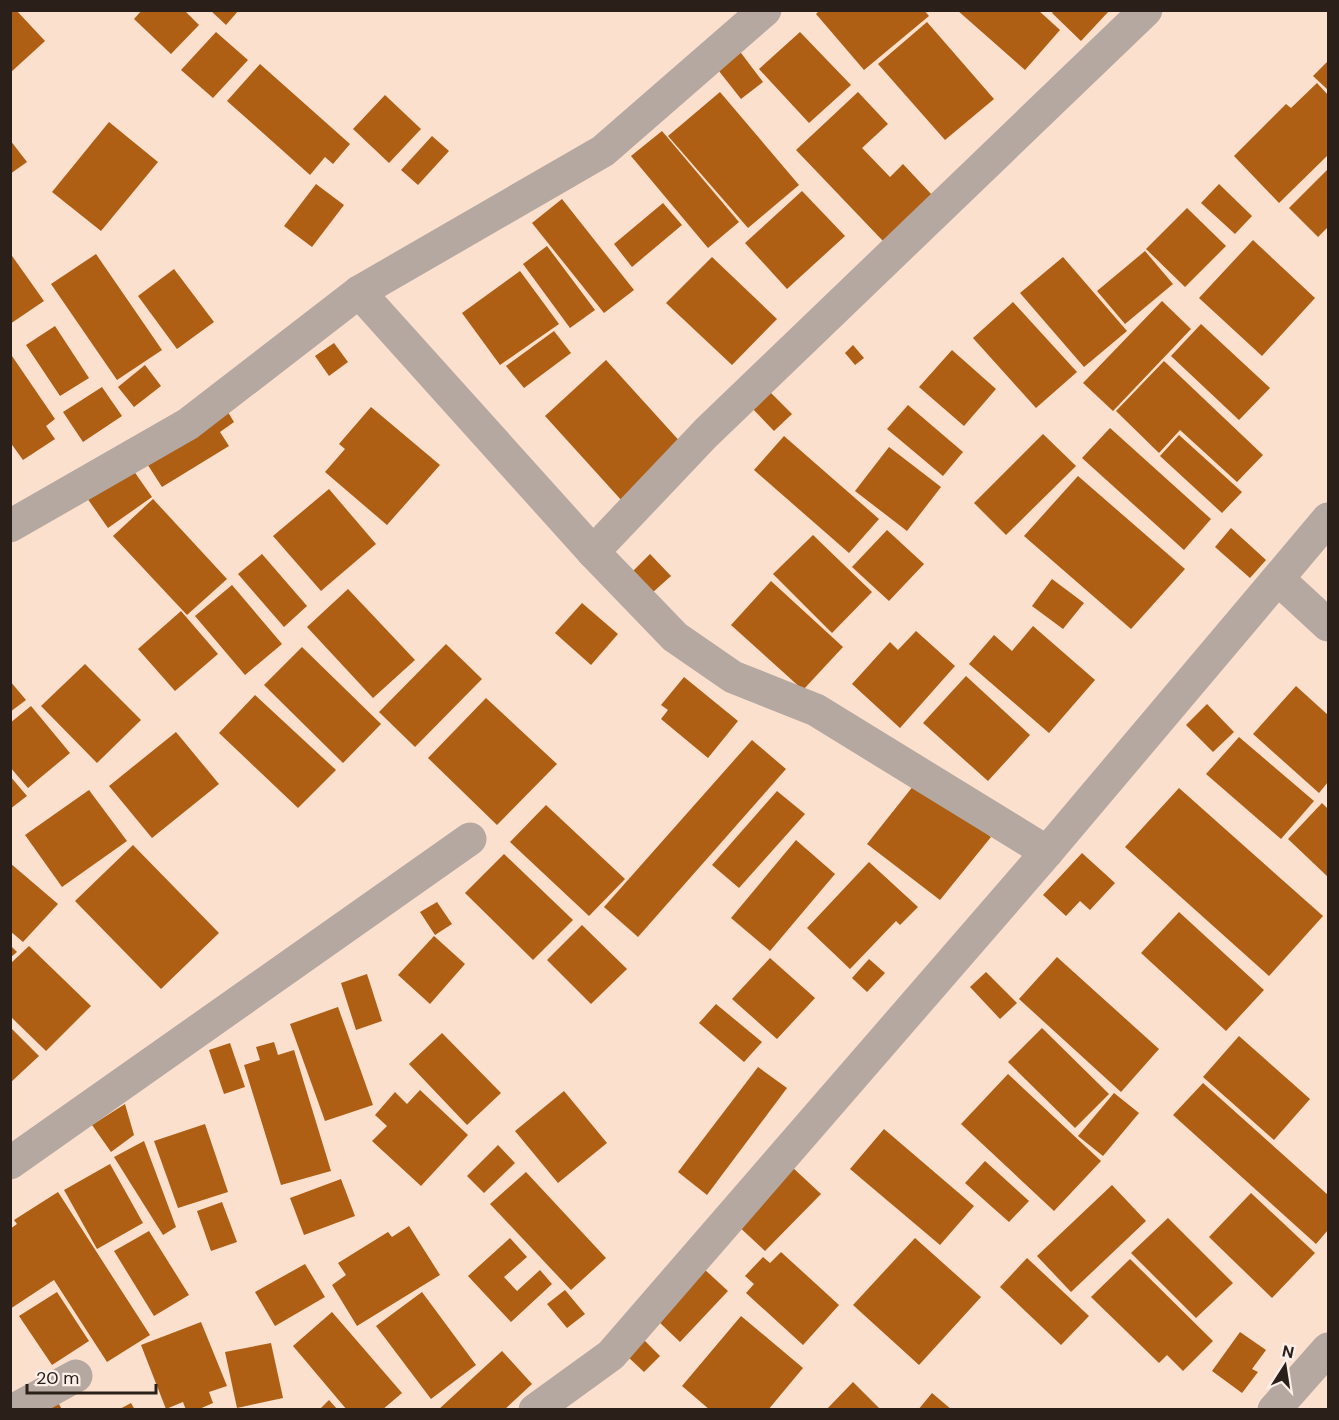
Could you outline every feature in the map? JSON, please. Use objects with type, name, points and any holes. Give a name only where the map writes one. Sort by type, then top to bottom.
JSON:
[{"type":"street","points":[[10,526],[188,424],[359,292],[603,151],[765,10]]},
{"type":"street","points":[[593,552],[706,433],[1146,10]]},
{"type":"street","points":[[359,292],[593,552],[675,636],[733,677],[816,710],[1047,852]]},
{"type":"street","points":[[535,1410],[612,1354],[1047,852],[1329,519]]},
{"type":"street","points":[[1278,579],[1329,625]]},
{"type":"street","points":[[10,1163],[470,838]]},
{"type":"street","points":[[1274,1410],[1329,1349]]},
{"type":"street","points":[[14,1410],[76,1376]]},
{"type":"building","points":[[10,10],[16,10],[45,41],[10,73]]},
{"type":"building","points":[[142,10],[184,10],[199,25],[171,54],[134,19]]},
{"type":"building","points":[[210,10],[239,10],[226,25]]},
{"type":"building","points":[[820,10],[924,10],[929,16],[864,70],[816,14]]},
{"type":"building","points":[[957,10],[1038,10],[1060,30],[1025,70]]},
{"type":"building","points":[[1054,10],[1110,10],[1081,41],[1052,13]]},
{"type":"building","points":[[927,22],[994,99],[945,140],[878,64]]},
{"type":"building","points":[[216,32],[248,60],[213,98],[181,70]]},
{"type":"building","points":[[800,32],[851,85],[809,123],[759,69]]},
{"type":"building","points":[[738,49],[763,82],[741,99],[715,66]]},
{"type":"building","points":[[1328,61],[1328,90],[1313,76]]},
{"type":"building","points":[[260,64],[350,144],[333,164],[325,157],[310,175],[227,101]]},
{"type":"building","points":[[1317,83],[1328,95],[1328,155],[1279,203],[1234,156],[1286,104],[1291,108]]},
{"type":"building","points":[[720,92],[799,185],[748,228],[668,136]]},
{"type":"building","points":[[858,92],[888,124],[862,148],[890,177],[903,164],[932,195],[883,241],[796,150]]},
{"type":"building","points":[[385,95],[421,129],[389,163],[353,129]]},
{"type":"building","points":[[109,122],[158,162],[101,231],[52,192]]},
{"type":"building","points":[[662,131],[739,222],[708,248],[631,156]]},
{"type":"building","points":[[432,136],[449,151],[418,185],[401,170]]},
{"type":"building","points":[[10,140],[27,162],[10,174]]},
{"type":"building","points":[[1328,169],[1328,227],[1318,237],[1289,208]]},
{"type":"building","points":[[316,184],[344,205],[312,247],[284,226]]},
{"type":"building","points":[[1219,184],[1252,216],[1235,234],[1201,203]]},
{"type":"building","points":[[802,191],[845,236],[787,289],[745,243]]},
{"type":"building","points":[[562,199],[634,290],[604,313],[532,223]]},
{"type":"building","points":[[663,203],[682,225],[632,267],[614,244]]},
{"type":"building","points":[[1187,208],[1226,246],[1185,287],[1146,249]]},
{"type":"building","points":[[1253,240],[1315,298],[1262,356],[1199,298]]},
{"type":"building","points":[[547,246],[595,310],[570,328],[523,264]]},
{"type":"building","points":[[1145,251],[1173,284],[1125,324],[1097,291]]},
{"type":"building","points":[[10,253],[44,301],[10,324]]},
{"type":"building","points":[[96,254],[162,350],[117,380],[51,284]]},
{"type":"building","points":[[712,257],[777,319],[732,365],[666,303]]},
{"type":"building","points":[[1063,257],[1127,331],[1084,367],[1020,293]]},
{"type":"building","points":[[174,269],[214,322],[177,349],[138,296]]},
{"type":"building","points":[[520,271],[559,324],[500,365],[462,313]]},
{"type":"building","points":[[1162,301],[1191,329],[1113,411],[1083,383]]},
{"type":"building","points":[[1013,302],[1077,372],[1036,408],[973,338]]},
{"type":"building","points":[[1201,324],[1270,388],[1239,420],[1171,356]]},
{"type":"building","points":[[55,326],[89,378],[60,396],[26,345]]},
{"type":"building","points":[[554,331],[571,353],[524,388],[506,366]]},
{"type":"building","points":[[334,343],[348,362],[329,376],[315,356]]},
{"type":"building","points":[[853,345],[864,358],[855,365],[845,353]]},
{"type":"building","points":[[952,350],[996,389],[964,426],[919,387]]},
{"type":"building","points":[[10,353],[55,419],[46,426],[55,439],[23,460],[10,442]]},
{"type":"building","points":[[606,360],[684,446],[623,502],[545,416]]},
{"type":"building","points":[[1164,361],[1263,455],[1237,482],[1180,430],[1159,453],[1116,411]]},
{"type":"building","points":[[145,365],[161,386],[134,407],[118,387]]},
{"type":"building","points":[[102,387],[122,416],[83,442],[63,412]]},
{"type":"building","points":[[768,390],[792,414],[774,431],[751,407]]},
{"type":"building","points":[[908,405],[963,452],[943,476],[887,429]]},
{"type":"building","points":[[371,407],[440,465],[387,525],[325,472],[345,449],[339,444]]},
{"type":"building","points":[[226,409],[234,422],[220,432],[229,446],[162,487],[144,459]]},
{"type":"building","points":[[1110,428],[1211,519],[1184,550],[1082,458]]},
{"type":"building","points":[[1043,434],[1076,466],[1006,535],[974,503]]},
{"type":"building","points":[[1179,435],[1242,492],[1222,513],[1160,456]]},
{"type":"building","points":[[784,436],[879,519],[849,553],[754,470]]},
{"type":"building","points":[[889,447],[941,487],[907,531],[855,491]]},
{"type":"building","points":[[131,467],[152,497],[108,528],[87,498]]},
{"type":"building","points":[[1078,476],[1185,569],[1131,629],[1024,536]]},
{"type":"building","points":[[329,489],[376,544],[321,591],[273,536]]},
{"type":"building","points":[[153,499],[227,579],[187,615],[113,536]]},
{"type":"building","points":[[1231,528],[1266,560],[1250,578],[1215,547]]},
{"type":"building","points":[[887,530],[924,564],[889,601],[852,567]]},
{"type":"building","points":[[813,535],[872,592],[832,633],[773,574]]},
{"type":"building","points":[[262,554],[307,606],[284,627],[238,574]]},
{"type":"building","points":[[650,554],[671,576],[652,593],[633,571]]},
{"type":"building","points":[[1052,579],[1084,603],[1063,629],[1032,606]]},
{"type":"building","points":[[771,581],[843,647],[803,690],[731,625]]},
{"type":"building","points":[[232,585],[282,644],[245,675],[195,616]]},
{"type":"building","points":[[348,589],[415,660],[373,698],[307,627]]},
{"type":"building","points":[[582,603],[618,634],[591,665],[555,633]]},
{"type":"building","points":[[181,611],[218,654],[175,691],[138,649]]},
{"type":"building","points":[[1033,626],[1095,680],[1049,733],[969,664],[994,635],[1012,651]]},
{"type":"building","points":[[916,631],[955,666],[900,728],[852,684],[890,642],[898,650]]},
{"type":"building","points":[[446,644],[482,679],[415,747],[379,712]]},
{"type":"building","points":[[302,647],[381,724],[343,763],[264,685]]},
{"type":"building","points":[[85,664],[141,720],[97,763],[41,706]]},
{"type":"building","points":[[966,676],[1030,735],[988,781],[923,723]]},
{"type":"building","points":[[684,677],[738,721],[708,758],[661,719],[668,710],[661,705]]},
{"type":"building","points":[[10,681],[26,700],[10,712]]},
{"type":"building","points":[[1296,686],[1328,715],[1328,782],[1319,793],[1253,734]]},
{"type":"building","points":[[255,695],[336,770],[298,808],[219,733]]},
{"type":"building","points":[[486,698],[557,764],[497,825],[428,758]]},
{"type":"building","points":[[1207,704],[1234,732],[1213,752],[1186,725]]},
{"type":"building","points":[[31,706],[70,753],[28,788],[10,767],[10,723]]},
{"type":"building","points":[[176,732],[219,784],[152,838],[109,786]]},
{"type":"building","points":[[1239,737],[1314,801],[1281,839],[1206,774]]},
{"type":"building","points":[[752,740],[786,769],[638,937],[604,907]]},
{"type":"building","points":[[10,776],[27,796],[10,809]]},
{"type":"building","points":[[918,780],[991,837],[940,900],[867,844]]},
{"type":"building","points":[[1179,788],[1323,916],[1269,976],[1125,847]]},
{"type":"building","points":[[89,790],[127,841],[62,887],[25,835]]},
{"type":"building","points":[[777,791],[805,814],[739,888],[712,865]]},
{"type":"building","points":[[1322,803],[1328,809],[1328,877],[1288,839]]},
{"type":"building","points":[[546,805],[625,879],[589,916],[510,842]]},
{"type":"building","points":[[796,840],[835,874],[770,951],[731,918]]},
{"type":"building","points":[[133,845],[219,933],[161,989],[75,901]]},
{"type":"building","points":[[1082,853],[1115,883],[1090,910],[1080,901],[1066,916],[1043,895]]},
{"type":"building","points":[[504,854],[573,920],[533,960],[465,893]]},
{"type":"building","points":[[869,862],[918,907],[900,925],[896,921],[850,969],[807,928]]},
{"type":"building","points":[[10,863],[58,904],[23,942],[10,931]]},
{"type":"building","points":[[437,902],[452,924],[435,935],[420,912]]},
{"type":"building","points":[[1179,912],[1264,990],[1226,1031],[1141,953]]},
{"type":"building","points":[[582,925],[627,969],[591,1004],[547,960]]},
{"type":"building","points":[[434,936],[465,964],[430,1004],[398,975]]},
{"type":"building","points":[[10,945],[17,952],[10,958]]},
{"type":"building","points":[[29,946],[91,1006],[46,1051],[10,1016],[10,964]]},
{"type":"building","points":[[1057,957],[1159,1049],[1121,1092],[1019,999]]},
{"type":"building","points":[[770,958],[815,998],[777,1039],[732,999]]},
{"type":"building","points":[[869,959],[885,973],[867,992],[852,978]]},
{"type":"building","points":[[986,972],[1017,1003],[1000,1019],[970,987]]},
{"type":"building","points":[[367,974],[382,1021],[356,1030],[341,983]]},
{"type":"building","points":[[716,1004],[762,1042],[744,1062],[699,1023]]},
{"type":"building","points":[[338,1007],[373,1105],[325,1121],[290,1024]]},
{"type":"building","points":[[10,1027],[39,1056],[10,1083]]},
{"type":"building","points":[[1042,1028],[1109,1094],[1075,1128],[1008,1062]]},
{"type":"building","points":[[442,1033],[501,1093],[467,1125],[409,1064]]},
{"type":"building","points":[[1239,1036],[1310,1099],[1274,1140],[1203,1077]]},
{"type":"building","points":[[274,1042],[278,1055],[294,1050],[331,1171],[281,1185],[244,1065],[260,1060],[256,1047]]},
{"type":"building","points":[[230,1043],[245,1087],[224,1094],[209,1050]]},
{"type":"building","points":[[758,1067],[787,1088],[707,1195],[678,1172]]},
{"type":"building","points":[[1008,1074],[1101,1161],[1054,1211],[961,1124]]},
{"type":"building","points":[[1203,1083],[1328,1195],[1328,1230],[1316,1244],[1173,1115]]},
{"type":"building","points":[[420,1090],[468,1135],[421,1186],[372,1141],[387,1126],[375,1115],[395,1092],[407,1104]]},
{"type":"building","points":[[564,1091],[607,1143],[558,1183],[515,1131]]},
{"type":"building","points":[[1114,1093],[1139,1113],[1103,1156],[1078,1136]]},
{"type":"building","points":[[125,1104],[134,1135],[111,1152],[92,1125]]},
{"type":"building","points":[[205,1124],[228,1192],[178,1208],[154,1141]]},
{"type":"building","points":[[884,1129],[974,1206],[940,1245],[850,1169]]},
{"type":"building","points":[[144,1141],[176,1227],[163,1235],[114,1157]]},
{"type":"building","points":[[498,1145],[515,1163],[484,1193],[467,1176]]},
{"type":"building","points":[[985,1161],[1029,1201],[1009,1222],[965,1183]]},
{"type":"building","points":[[110,1164],[143,1223],[97,1249],[64,1190]]},
{"type":"building","points":[[791,1166],[821,1194],[765,1251],[735,1223]]},
{"type":"building","points":[[526,1172],[606,1258],[571,1290],[490,1204]]},
{"type":"building","points":[[341,1179],[355,1216],[304,1235],[290,1198]]},
{"type":"building","points":[[1112,1185],[1146,1221],[1071,1292],[1037,1256]]},
{"type":"building","points":[[58,1192],[150,1335],[107,1362],[54,1280],[10,1309],[10,1229],[17,1224],[14,1220]]},
{"type":"building","points":[[1251,1193],[1315,1253],[1272,1298],[1209,1237]]},
{"type":"building","points":[[222,1202],[237,1242],[211,1251],[197,1211]]},
{"type":"building","points":[[1168,1218],[1233,1283],[1196,1318],[1131,1253]]},
{"type":"building","points":[[409,1226],[440,1275],[357,1326],[332,1285],[346,1275],[338,1263],[388,1232],[392,1237]]},
{"type":"building","points":[[149,1231],[189,1295],[154,1316],[114,1251]]},
{"type":"building","points":[[510,1238],[527,1257],[504,1277],[517,1291],[540,1270],[552,1284],[511,1322],[468,1276]]},
{"type":"building","points":[[915,1238],[981,1297],[919,1365],[853,1305]]},
{"type":"building","points":[[781,1252],[839,1305],[803,1345],[746,1293],[754,1284],[745,1276],[763,1257],[770,1263]]},
{"type":"building","points":[[1027,1258],[1089,1316],[1061,1345],[1000,1287]]},
{"type":"building","points":[[1130,1259],[1213,1341],[1183,1371],[1167,1355],[1159,1363],[1091,1297]]},
{"type":"building","points":[[305,1264],[325,1297],[275,1326],[255,1292]]},
{"type":"building","points":[[703,1268],[728,1291],[680,1342],[656,1319]]},
{"type":"building","points":[[565,1290],[585,1314],[567,1328],[547,1304]]},
{"type":"building","points":[[57,1292],[89,1341],[52,1365],[19,1316]]},
{"type":"building","points":[[422,1292],[476,1365],[431,1399],[376,1326]]},
{"type":"building","points":[[332,1312],[402,1393],[382,1410],[347,1410],[293,1346]]},
{"type":"building","points":[[741,1316],[803,1368],[768,1410],[710,1410],[682,1386]]},
{"type":"building","points":[[201,1322],[227,1386],[209,1392],[213,1403],[197,1410],[186,1410],[183,1402],[166,1409],[141,1345]]},
{"type":"building","points":[[1240,1332],[1266,1350],[1252,1369],[1258,1372],[1242,1393],[1212,1371]]},
{"type":"building","points":[[643,1339],[660,1356],[644,1372],[627,1356]]},
{"type":"building","points":[[271,1343],[283,1398],[237,1408],[225,1352]]},
{"type":"building","points":[[502,1351],[532,1384],[504,1410],[438,1410]]},
{"type":"building","points":[[853,1382],[881,1410],[826,1410]]},
{"type":"building","points":[[932,1393],[952,1410],[918,1410]]},
{"type":"building","points":[[329,1400],[338,1410],[319,1410]]},
{"type":"building","points":[[131,1403],[135,1410],[118,1410]]},
{"type":"building","points":[[59,1404],[62,1410],[45,1410]]}]
